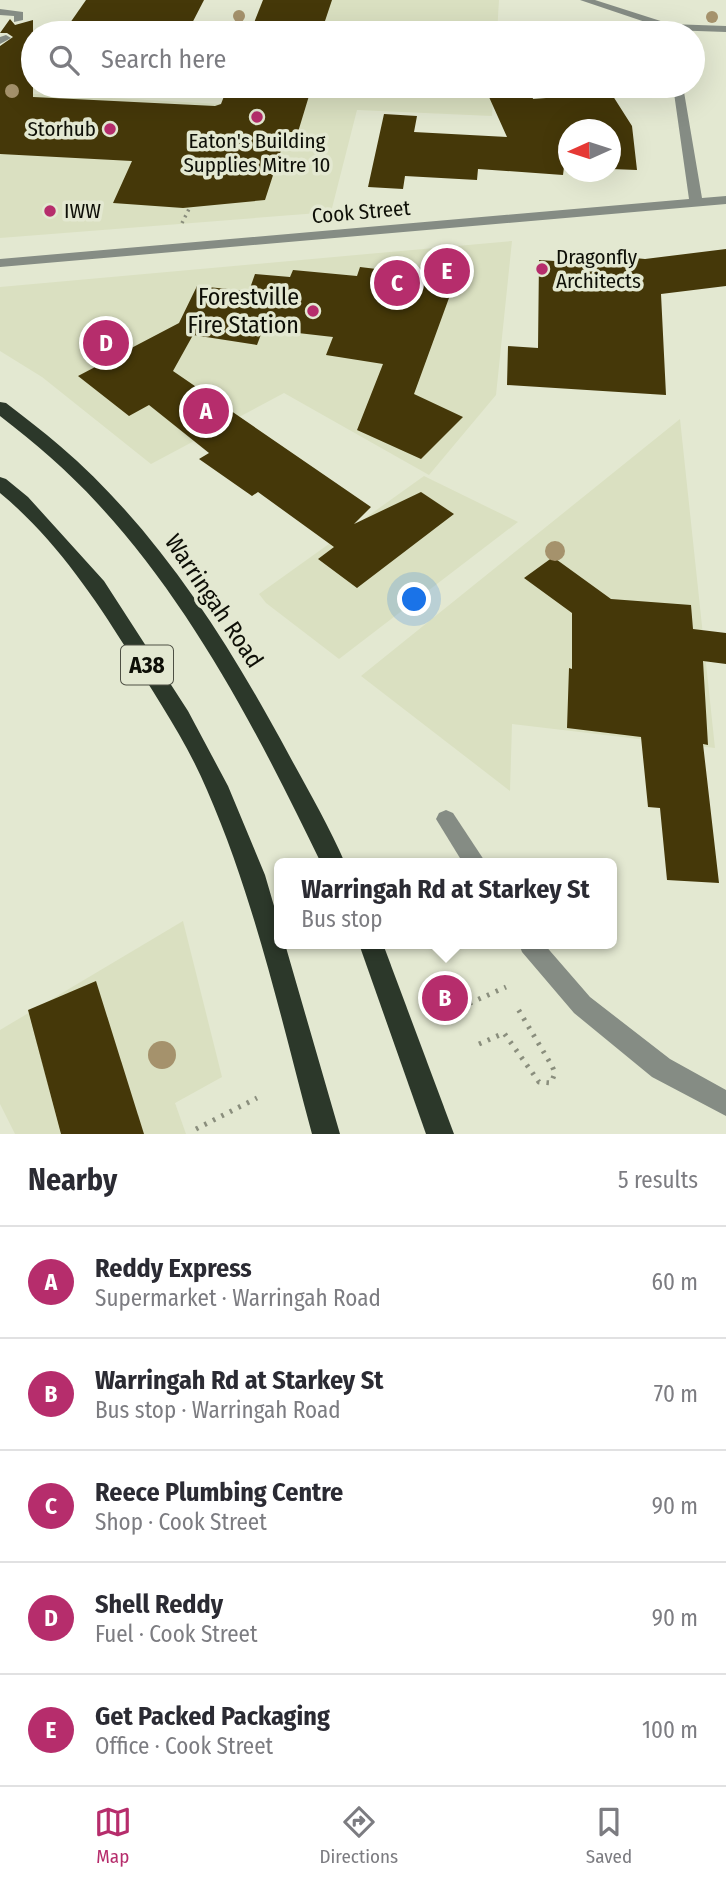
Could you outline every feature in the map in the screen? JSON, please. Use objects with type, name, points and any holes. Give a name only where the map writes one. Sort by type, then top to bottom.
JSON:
[{"type":"highway","name":"Warringah Road","points":[[0,407],[38,433],[92,484],[136,534],[203,629],[275,746],[331,858]]},
{"type":"highway","name":"A38","points":[[0,483],[22,501],[97,586],[180,717],[217,786],[253,875],[326,1134]]},
{"type":"highway","points":[[373,949],[440,1134]]},
{"type":"street","points":[[584,0],[644,21]]},
{"type":"street","points":[[0,12],[19,17],[32,6]]},
{"type":"street","points":[[705,29],[726,29]]},
{"type":"street","points":[[680,98],[696,202]]},
{"type":"street","name":"Cook Street","points":[[0,263],[726,200]]},
{"type":"street","points":[[446,819],[472,858]]},
{"type":"street","points":[[534,949],[582,1005],[661,1068],[726,1104]]},
{"type":"path","points":[[180,227],[190,207]]},
{"type":"path","points":[[461,1007],[506,987]]},
{"type":"path","points":[[479,1044],[504,1033],[539,1082],[551,1083],[555,1073],[552,1066],[518,1009]]},
{"type":"path","points":[[196,1129],[257,1098]]},
{"type":"shaded area","points":[[263,0],[499,0],[498,21],[255,21]]},
{"type":"shaded area","points":[[0,92],[21,93],[21,98],[110,98],[221,104],[223,98],[493,98],[492,116],[357,110],[331,212],[0,238]]},
{"type":"shaded area","points":[[512,241],[496,395],[429,475],[284,393],[151,464],[42,377],[0,351],[0,287]]},
{"type":"shaded area","points":[[680,419],[715,748],[512,724],[510,791],[361,676]]},
{"type":"shaded area","points":[[424,476],[518,522],[339,659],[266,603],[259,594]]},
{"type":"shaded area","points":[[183,921],[222,1077],[175,1103],[186,1134],[15,1134],[0,1104],[0,1030]]},
{"type":"building","points":[[86,0],[204,0],[193,21],[71,21]]},
{"type":"building","points":[[263,0],[332,0],[325,21],[255,21]]},
{"type":"building","points":[[10,19],[15,25],[21,23],[21,98],[215,106],[221,104],[223,98],[308,98],[298,132],[287,132],[265,200],[183,208],[113,203],[132,161],[0,154],[0,46],[13,37],[0,33]]},
{"type":"building","points":[[489,98],[614,98],[632,126],[637,170],[621,169],[621,119],[558,119],[558,175],[478,169],[477,180],[405,176],[403,189],[368,187],[384,114],[417,116],[414,132],[507,137]]},
{"type":"building","points":[[726,249],[726,286],[661,294],[666,395],[507,385],[508,346],[538,348],[539,260],[601,264],[602,255],[645,259]]},
{"type":"building","points":[[465,254],[414,394],[463,417],[421,459],[357,430],[383,364],[326,355],[333,337],[263,329],[257,345],[193,335],[173,371],[371,507],[354,524],[421,492],[454,514],[357,588],[318,559],[334,547],[258,492],[252,496],[199,459],[209,453],[149,405],[129,416],[78,376],[179,323],[197,286],[249,291],[255,274],[290,277],[293,270],[357,276],[360,267],[418,274],[424,259]]},
{"type":"building","points":[[553,557],[611,599],[691,605],[693,629],[726,633],[726,664],[703,661],[708,745],[703,744],[719,883],[667,880],[660,808],[648,807],[641,737],[567,728],[569,668],[572,669],[572,613],[524,578]]},
{"type":"building","points":[[96,981],[144,1134],[61,1134],[28,1010]]},
{"type":"place","name":"Eaton's Building Supplies Mitre 10","points":[[257,117]]},
{"type":"place","name":"Storhub","points":[[110,129]]},
{"type":"place","name":"IWW","points":[[50,211]]},
{"type":"place","name":"Dragonfly Architects","points":[[542,269]]},
{"type":"place","name":"Get Packed Packaging","points":[[447,271]]},
{"type":"place","name":"Reece Plumbing Centre","points":[[397,283]]},
{"type":"place","name":"Forestville Fire Station","points":[[313,311]]},
{"type":"place","name":"Shell Reddy","points":[[106,343]]},
{"type":"place","name":"Reddy Express","points":[[206,411]]},
{"type":"place","name":"Warringah Rd at Starkey St","points":[[445,998]]}]
